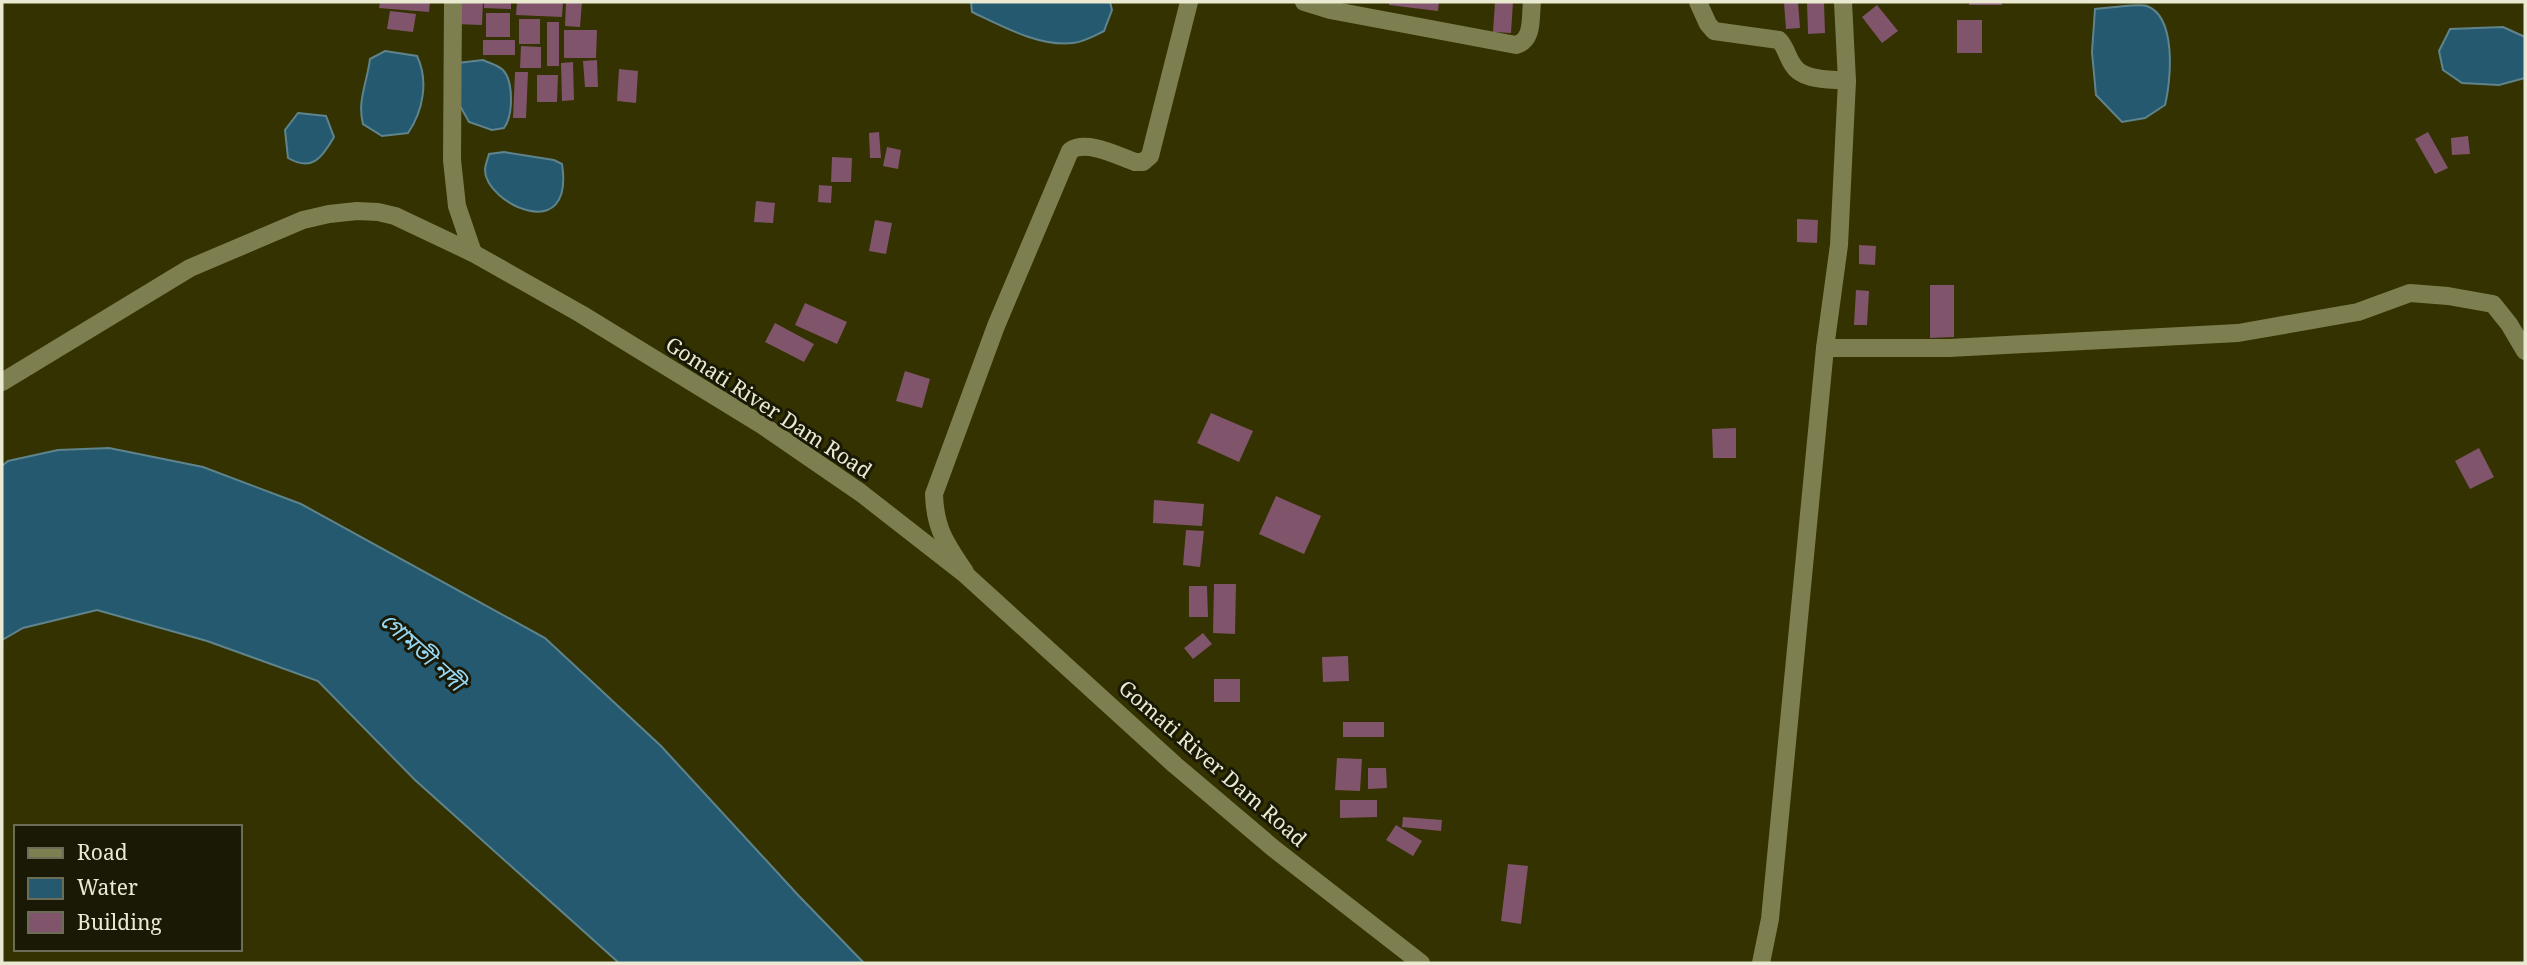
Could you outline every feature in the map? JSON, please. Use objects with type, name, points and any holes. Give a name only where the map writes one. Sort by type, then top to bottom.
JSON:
[{"type":"street","points":[[453,2],[452,160],[457,206],[473,253]]},
{"type":"street","points":[[966,575],[941,535],[935,515],[934,494],[996,326],[1070,151],[1076,146],[1086,146],[1135,162],[1143,162],[1150,156],[1189,2]]},
{"type":"street","points":[[1304,2],[1330,10],[1516,45],[1528,38],[1532,2]]},
{"type":"street","points":[[1698,2],[1714,31],[1779,40],[1794,68],[1801,74],[1847,81]]},
{"type":"street","points":[[1762,963],[1770,919],[1825,348],[1839,245],[1847,81],[1843,2]]},
{"type":"street","name":"Gomati River Dam Road","points":[[2,382],[190,268],[303,220],[329,214],[378,212],[395,216],[473,253],[581,314],[762,425],[861,492],[966,575],[1185,773],[1273,848],[1421,963]]},
{"type":"street","points":[[1825,348],[1949,348],[2238,333],[2358,312],[2410,293],[2493,304],[2525,351]]},
{"type":"water","points":[[971,2],[1110,2],[1112,10],[1104,31],[1089,39],[1060,43],[1034,39],[972,12]]},
{"type":"water","points":[[2145,5],[2157,12],[2167,36],[2170,66],[2165,105],[2145,118],[2122,122],[2096,95],[2092,52],[2095,9]]},
{"type":"water","points":[[2503,27],[2525,37],[2525,78],[2499,85],[2462,83],[2443,70],[2439,51],[2450,29]]},
{"type":"water","points":[[385,51],[417,56],[421,66],[423,96],[408,133],[382,136],[363,124],[362,100],[370,59]]},
{"type":"water","points":[[483,60],[496,65],[507,75],[511,90],[511,108],[504,128],[492,130],[469,122],[459,104],[458,63]]},
{"type":"water","points":[[298,113],[326,116],[334,137],[320,157],[310,163],[304,164],[288,158],[285,130]]},
{"type":"water","points":[[504,152],[554,160],[562,164],[562,189],[555,205],[543,211],[528,210],[499,195],[489,183],[485,168],[489,154]]},
{"type":"water","name":"গোমতী নদী","points":[[109,448],[203,467],[301,504],[545,638],[661,746],[864,963],[619,963],[415,780],[318,681],[207,641],[97,610],[23,628],[2,640],[2,466],[8,461],[58,450]]},
{"type":"building","points":[[380,2],[430,2],[429,12],[379,8]]},
{"type":"building","points":[[457,2],[483,2],[482,25],[456,24]]},
{"type":"building","points":[[484,2],[511,2],[511,9],[484,8]]},
{"type":"building","points":[[517,2],[563,2],[562,17],[516,15]]},
{"type":"building","points":[[566,2],[582,2],[580,27],[565,26]]},
{"type":"building","points":[[1389,2],[1439,2],[1438,11],[1389,5]]},
{"type":"building","points":[[1495,2],[1513,2],[1511,33],[1493,32]]},
{"type":"building","points":[[1798,2],[1800,28],[1786,29],[1784,3]]},
{"type":"building","points":[[1807,2],[1824,2],[1825,33],[1808,34]]},
{"type":"building","points":[[1969,2],[2002,2],[2002,5],[1969,5]]},
{"type":"building","points":[[1877,5],[1898,31],[1882,43],[1862,17]]},
{"type":"building","points":[[390,11],[416,14],[413,32],[387,29]]},
{"type":"building","points":[[486,13],[510,13],[510,37],[486,37]]},
{"type":"building","points":[[519,19],[540,19],[540,44],[519,44]]},
{"type":"building","points":[[1957,20],[1982,20],[1982,53],[1957,53]]},
{"type":"building","points":[[547,22],[559,22],[559,66],[547,66]]},
{"type":"building","points":[[564,30],[597,30],[596,58],[564,58]]},
{"type":"building","points":[[483,40],[515,40],[515,55],[483,55]]},
{"type":"building","points":[[521,46],[541,47],[541,68],[520,68]]},
{"type":"building","points":[[597,60],[598,87],[585,87],[583,61]]},
{"type":"building","points":[[573,62],[574,100],[562,101],[561,63]]},
{"type":"building","points":[[619,69],[638,71],[636,103],[617,101]]},
{"type":"building","points":[[515,72],[528,72],[526,118],[513,118]]},
{"type":"building","points":[[537,75],[558,75],[557,102],[537,102]]},
{"type":"building","points":[[879,132],[881,158],[870,158],[869,133]]},
{"type":"building","points":[[2428,132],[2448,168],[2435,174],[2415,139]]},
{"type":"building","points":[[2468,136],[2470,154],[2452,155],[2451,138]]},
{"type":"building","points":[[887,147],[901,150],[898,169],[883,166]]},
{"type":"building","points":[[832,157],[852,158],[851,182],[831,182]]},
{"type":"building","points":[[819,185],[832,186],[831,203],[818,202]]},
{"type":"building","points":[[756,201],[775,203],[773,223],[754,222]]},
{"type":"building","points":[[1797,219],[1818,220],[1817,243],[1797,242]]},
{"type":"building","points":[[875,220],[892,223],[886,254],[869,251]]},
{"type":"building","points":[[1859,245],[1876,246],[1875,265],[1859,264]]},
{"type":"building","points":[[1930,285],[1954,285],[1954,337],[1930,338]]},
{"type":"building","points":[[1856,290],[1869,291],[1867,325],[1854,325]]},
{"type":"building","points":[[805,303],[847,322],[837,344],[795,325]]},
{"type":"building","points":[[775,323],[814,344],[804,362],[765,342]]},
{"type":"building","points":[[905,371],[930,379],[922,408],[896,401]]},
{"type":"building","points":[[1211,413],[1253,431],[1239,462],[1197,443]]},
{"type":"building","points":[[1736,428],[1736,458],[1713,458],[1712,429]]},
{"type":"building","points":[[2479,448],[2494,477],[2470,489],[2455,461]]},
{"type":"building","points":[[1276,496],[1321,516],[1304,554],[1259,534]]},
{"type":"building","points":[[1154,500],[1204,504],[1202,526],[1153,523]]},
{"type":"building","points":[[1186,530],[1204,531],[1200,567],[1183,565]]},
{"type":"building","points":[[1214,584],[1236,584],[1235,634],[1213,633]]},
{"type":"building","points":[[1189,586],[1207,586],[1208,617],[1189,617]]},
{"type":"building","points":[[1203,633],[1212,644],[1193,659],[1184,648]]},
{"type":"building","points":[[1348,656],[1349,681],[1323,682],[1322,657]]},
{"type":"building","points":[[1214,679],[1240,679],[1240,702],[1214,702]]},
{"type":"building","points":[[1343,722],[1384,722],[1384,737],[1343,737]]},
{"type":"building","points":[[1337,758],[1362,759],[1360,791],[1335,790]]},
{"type":"building","points":[[1368,768],[1386,768],[1387,788],[1368,789]]},
{"type":"building","points":[[1340,800],[1377,800],[1377,817],[1340,818]]},
{"type":"building","points":[[1403,817],[1442,820],[1441,831],[1402,827]]},
{"type":"building","points":[[1396,825],[1422,841],[1413,856],[1386,840]]},
{"type":"building","points":[[1508,864],[1528,866],[1521,924],[1501,921]]}]
